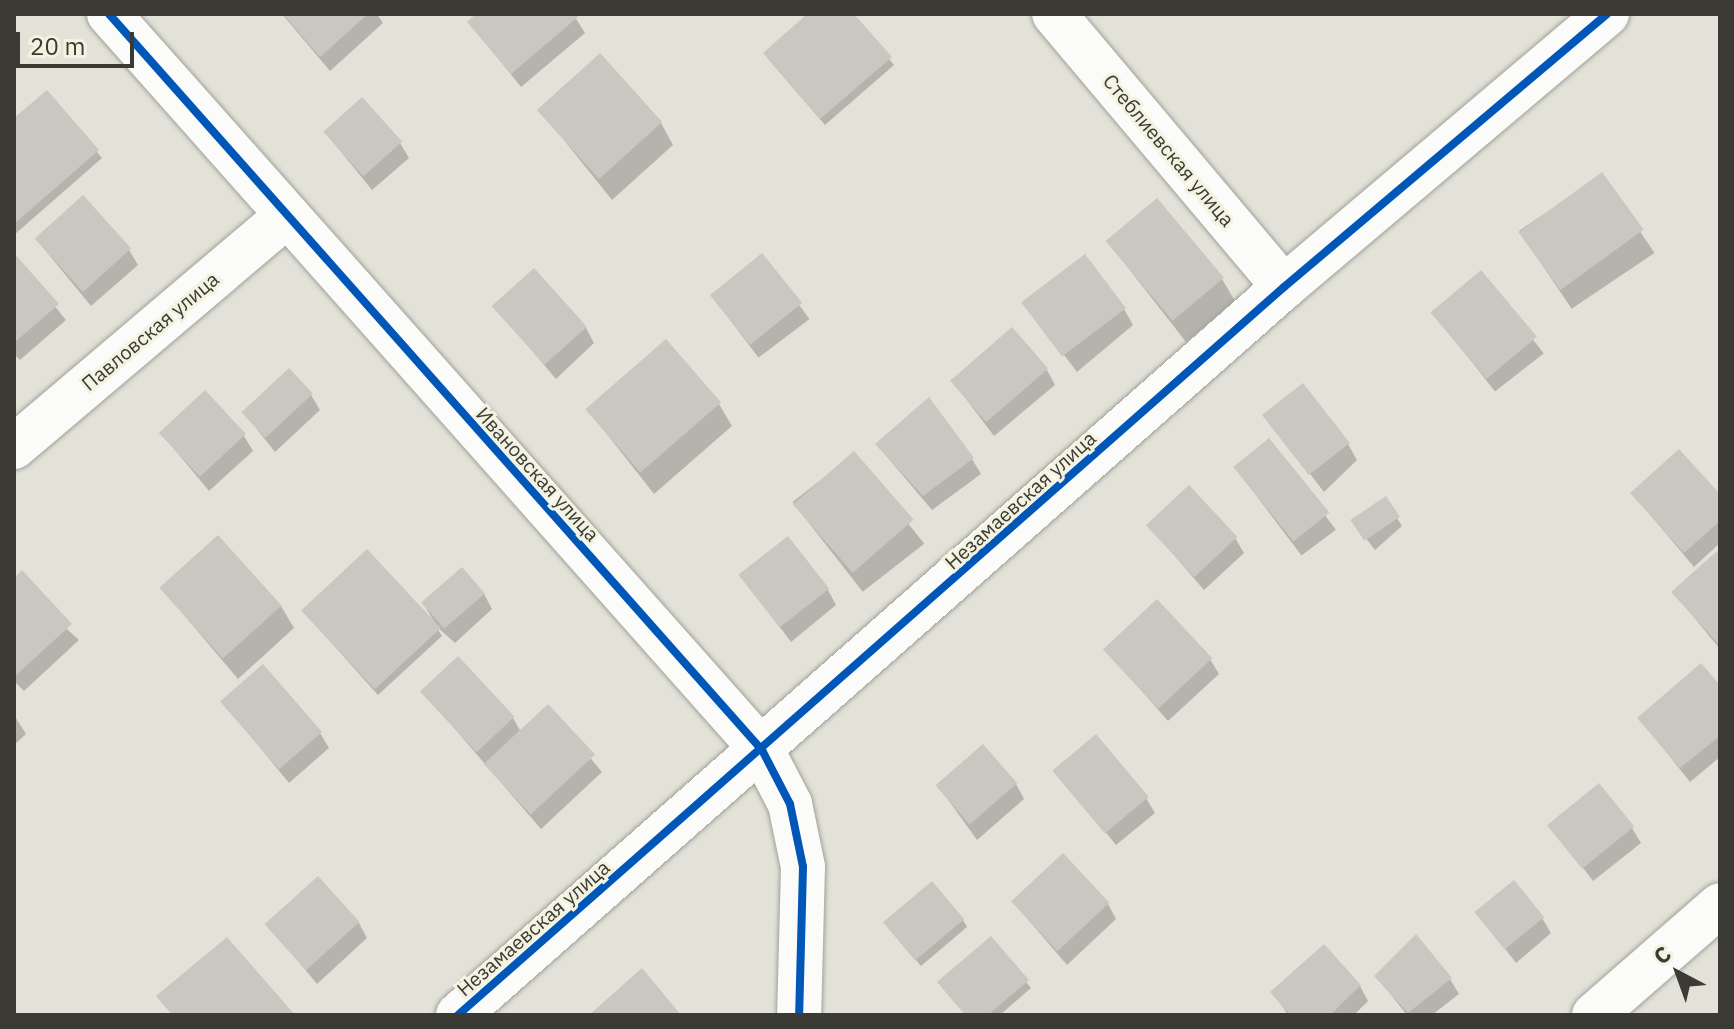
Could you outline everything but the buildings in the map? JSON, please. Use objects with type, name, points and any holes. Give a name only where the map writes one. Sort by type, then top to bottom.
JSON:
[{"type":"street","name":"Ивановская улица","points":[[109,14],[762,750],[790,804],[803,867],[799,1015]]},
{"type":"street","name":"Стеблиевская улица","points":[[1054,14],[1284,287]]},
{"type":"street","name":"Незамаевская улица","points":[[458,1015],[1284,287],[1607,14]]},
{"type":"street","name":"Павловская улица","points":[[14,447],[286,216]]},
{"type":"street","points":[[1594,1015],[1720,905]]},
{"type":"cycle path","points":[[109,14],[762,750],[790,804],[803,867],[799,1015]]},
{"type":"cycle path","points":[[458,1015],[1284,287],[1607,14]]}]
